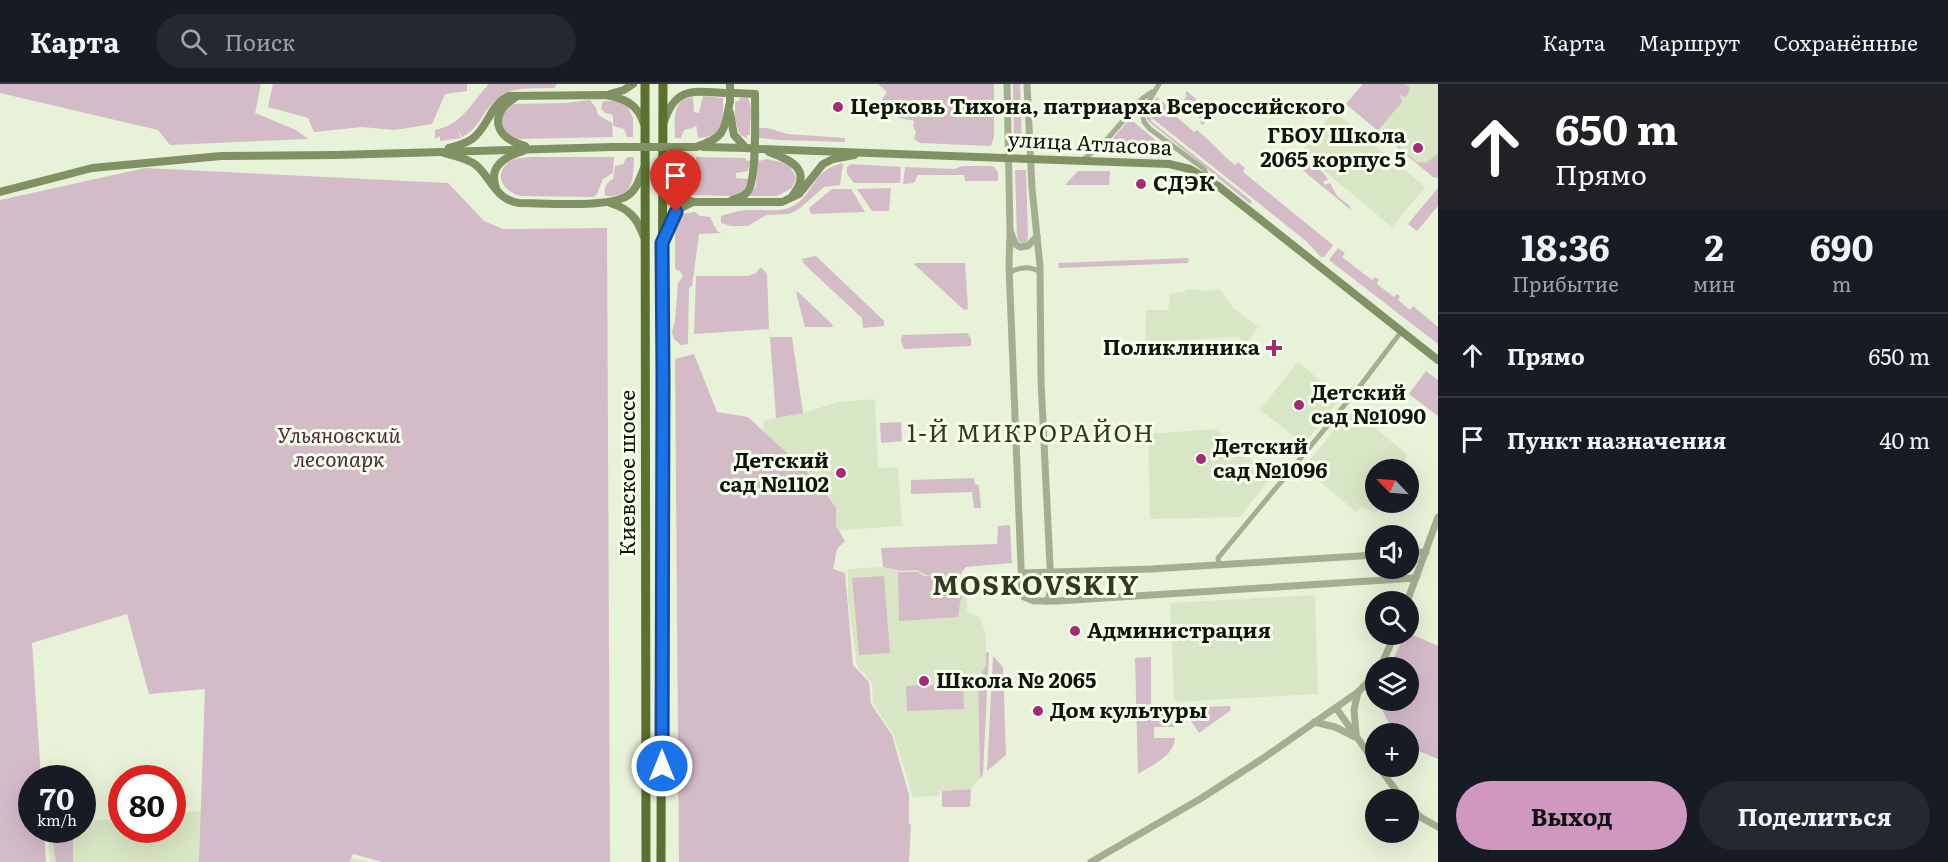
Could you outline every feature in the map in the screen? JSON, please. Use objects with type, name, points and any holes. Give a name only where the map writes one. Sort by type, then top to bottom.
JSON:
[{"type":"highway","name":"Киевское шоссе","points":[[645,84],[646,862]]},
{"type":"highway","name":"Киевское шоссе","points":[[661,862],[663,84]]},
{"type":"main road","points":[[606,95],[626,89],[633,84]]},
{"type":"main road","points":[[730,84],[734,135],[747,148]]},
{"type":"main road","points":[[662,132],[667,113],[679,96],[698,92],[724,93]]},
{"type":"main road","points":[[728,202],[746,193],[752,180],[755,94],[735,93]]},
{"type":"main road","points":[[518,95],[501,110],[497,122],[507,139],[532,148]]},
{"type":"main road","points":[[0,192],[93,168],[221,156],[436,151],[471,140],[501,101],[506,97],[518,95],[620,97],[630,102],[642,117],[646,131]]},
{"type":"main road","points":[[696,147],[721,135],[730,104]]},
{"type":"main road","name":"улица Атласова","points":[[436,151],[696,147],[1169,164],[1190,169],[1208,179],[1438,360]]},
{"type":"main road","points":[[499,194],[493,180],[496,168],[505,158],[532,148]]},
{"type":"main road","points":[[760,149],[790,160],[798,168],[800,182],[789,199]]},
{"type":"main road","points":[[436,151],[474,164],[499,194],[509,201],[519,203],[609,202],[624,198],[632,192],[646,164]]},
{"type":"main road","points":[[662,165],[676,192],[693,202],[772,203],[799,194],[826,162],[864,152]]},
{"type":"main road","points":[[609,202],[634,214],[646,242]]},
{"type":"main road","points":[[662,243],[676,212],[693,202]]},
{"type":"street","points":[[1007,84],[1009,273],[1024,597],[1034,602],[1400,579]]},
{"type":"street","points":[[1027,84],[1040,272],[1042,392],[1051,592],[1046,601]]},
{"type":"street","points":[[1159,84],[1142,113],[1144,122],[1203,169],[1208,179]]},
{"type":"street","points":[[1081,161],[1102,145],[1143,98],[1153,91]]},
{"type":"street","points":[[1010,230],[1015,244],[1024,248],[1036,236]]},
{"type":"street","points":[[1009,273],[1017,268],[1034,268],[1040,272]]},
{"type":"street","points":[[1219,565],[1218,558],[1357,390],[1401,332]]},
{"type":"street","points":[[1419,570],[1438,518]]},
{"type":"street","points":[[1419,552],[1426,552]]},
{"type":"street","points":[[1022,573],[1219,565],[1365,556]]},
{"type":"street","points":[[1091,862],[1200,799],[1262,759],[1365,685]]},
{"type":"street","points":[[1357,739],[1354,710],[1358,692]]},
{"type":"street","points":[[1336,708],[1365,749]]},
{"type":"street","points":[[1314,722],[1335,727],[1357,739]]},
{"type":"street","points":[[1419,816],[1438,827]]},
{"type":"shaded area","name":"ГБОУ Школа 2065 корпус 5","points":[[1363,84],[1438,84],[1438,171],[1433,177],[1346,104]]},
{"type":"shaded area","points":[[1334,111],[1425,187],[1392,227],[1301,152]]},
{"type":"shaded area","points":[[1186,289],[1207,291],[1220,289],[1233,308],[1258,327],[1247,343],[1237,337],[1146,342],[1146,310],[1168,310],[1171,293],[1185,292]]},
{"type":"shaded area","name":"Детский сад №1090","points":[[1298,362],[1341,398],[1304,444],[1260,410]]},
{"type":"shaded area","name":"Детский сад №1102","points":[[875,399],[878,468],[898,467],[902,526],[841,530],[838,534],[785,479],[763,428],[764,420],[803,413],[838,402]]},
{"type":"shaded area","points":[[1351,409],[1407,454],[1406,459],[1365,459],[1365,509],[1361,507],[1356,512],[1318,480],[1323,472],[1308,462]]},
{"type":"shaded area","name":"Детский сад №1096","points":[[1215,429],[1272,476],[1240,517],[1150,519],[1148,434]]},
{"type":"shaded area","name":"Школа № 2065","points":[[882,567],[902,572],[917,570],[926,575],[959,576],[966,585],[967,612],[981,618],[986,636],[986,665],[978,679],[980,778],[971,789],[940,791],[939,796],[913,797],[893,733],[873,704],[872,683],[857,666],[848,600],[848,569]]},
{"type":"shaded area","points":[[1315,595],[1318,694],[1177,702],[1174,699],[1170,603]]},
{"type":"shaded area","points":[[247,808],[353,858],[369,862],[50,862],[48,843],[96,843],[96,821],[108,819],[108,843],[186,843],[186,812]]},
{"type":"green space","points":[[0,84],[261,84],[255,113],[296,130],[308,139],[170,145],[158,130],[0,93]]},
{"type":"green space","points":[[273,84],[467,84],[467,91],[445,94],[432,124],[395,130],[362,127],[314,132],[308,118],[268,107]]},
{"type":"green space","points":[[489,84],[556,84],[556,86],[554,88],[514,90],[506,93],[492,104],[469,133],[462,137],[457,128],[461,138],[440,141],[440,136],[435,139],[435,130],[459,118]]},
{"type":"green space","points":[[878,84],[994,84],[994,137],[991,146],[920,143],[914,139],[916,132],[913,126],[914,121],[874,112],[887,92]]},
{"type":"green space","points":[[1013,84],[1020,84],[1022,145],[1014,145]]},
{"type":"green space","points":[[1363,84],[1405,84],[1409,87],[1406,97],[1400,95],[1402,102],[1379,129],[1417,162],[1426,163],[1438,154],[1438,178],[1433,177],[1346,104]]},
{"type":"green space","points":[[1187,91],[1212,113],[1203,125],[1200,123],[1202,120],[1182,102],[1187,96],[1185,94]]},
{"type":"green space","points":[[703,96],[723,98],[722,120],[718,131],[707,137],[698,138],[696,124],[695,127],[684,130],[681,138],[675,138],[675,118],[678,106],[686,99],[693,97],[694,112],[699,113]]},
{"type":"green space","points":[[1157,97],[1159,99],[1150,111],[1151,121],[1252,201],[1250,204],[1147,120],[1147,110]]},
{"type":"green space","points":[[740,98],[748,98],[751,107],[750,135],[747,135],[747,138],[740,135],[735,119],[735,102]]},
{"type":"green space","points":[[590,100],[598,115],[612,123],[613,137],[517,139],[508,133],[502,124],[501,117],[513,104]]},
{"type":"green space","points":[[603,101],[616,101],[627,105],[633,118],[633,137],[627,137],[624,129],[613,126],[613,115],[601,109]]},
{"type":"green space","points":[[1163,102],[1168,106],[1166,108],[1194,132],[1197,130],[1235,165],[1238,162],[1245,168],[1243,172],[1333,245],[1324,257],[1321,257],[1306,241],[1152,118],[1153,113]]},
{"type":"green space","points":[[1130,119],[1175,156],[1103,152],[1102,150]]},
{"type":"green space","points":[[759,128],[768,128],[787,134],[845,138],[845,142],[759,138]]},
{"type":"green space","points":[[530,157],[614,157],[613,173],[603,179],[594,197],[521,196],[506,188],[501,174],[509,162]]},
{"type":"green space","points":[[627,157],[634,157],[630,185],[622,194],[606,196],[605,189],[613,179],[615,166],[623,164]]},
{"type":"green space","points":[[674,157],[681,157],[686,166],[694,167],[696,170],[696,157],[746,158],[750,161],[748,171],[736,173],[736,178],[749,179],[743,191],[732,196],[688,195],[677,186]]},
{"type":"green space","points":[[758,159],[759,161],[767,159],[789,164],[796,178],[792,188],[777,196],[749,196],[756,186]]},
{"type":"green space","points":[[1301,160],[1313,165],[1326,176],[1328,180],[1324,181],[1324,185],[1330,183],[1337,196],[1349,205],[1351,210],[1294,163]]},
{"type":"green space","points":[[843,163],[840,185],[824,187],[799,209],[789,214],[766,215],[748,226],[731,226],[721,223],[721,216],[734,212],[778,210],[791,207],[804,197],[824,172]]},
{"type":"green space","points":[[851,164],[901,167],[900,183],[854,183],[847,174],[847,167]]},
{"type":"green space","points":[[962,166],[993,166],[998,172],[998,181],[965,181],[964,175],[918,175],[914,183],[903,184],[905,167],[954,169]]},
{"type":"green space","name":"Ульяновский лесопарк","points":[[145,168],[448,183],[484,221],[503,229],[607,228],[610,862],[382,862],[353,854],[349,862],[199,862],[205,689],[149,694],[127,614],[32,643],[40,765],[18,765],[18,843],[45,843],[46,862],[0,862],[0,200]]},
{"type":"green space","points":[[1015,170],[1026,170],[1028,236],[1024,244],[1018,241],[1017,236]]},
{"type":"green space","points":[[1078,171],[1110,171],[1109,185],[1065,185]]},
{"type":"green space","points":[[891,188],[889,211],[872,211],[857,189]]},
{"type":"green space","points":[[1438,188],[1438,206],[1417,231],[1408,224]]},
{"type":"green space","points":[[832,189],[851,189],[865,212],[811,214],[809,208]]},
{"type":"green space","points":[[695,212],[700,216],[710,217],[717,231],[721,233],[699,234],[692,286],[689,288],[688,344],[681,345],[674,339],[672,332],[678,283],[683,276],[675,267],[675,226],[682,214]]},
{"type":"green space","points":[[1338,248],[1345,253],[1342,257],[1372,280],[1375,277],[1379,280],[1377,284],[1394,297],[1397,294],[1400,296],[1398,300],[1410,310],[1413,306],[1438,327],[1438,344],[1329,260]]},
{"type":"green space","points":[[816,256],[884,321],[884,326],[863,328],[862,318],[804,264],[802,259]]},
{"type":"green space","points":[[1189,258],[1188,263],[1059,268],[1058,263]]},
{"type":"green space","points":[[965,263],[968,309],[964,310],[914,264]]},
{"type":"green space","points":[[761,267],[767,274],[769,329],[694,334],[696,276],[748,276],[756,273]]},
{"type":"green space","points":[[796,292],[833,325],[832,327],[805,327]]},
{"type":"green space","points":[[967,333],[971,338],[971,346],[904,349],[901,341],[902,335]]},
{"type":"green space","points":[[770,337],[792,337],[803,413],[776,418]]},
{"type":"green space","points":[[694,354],[717,412],[748,417],[817,481],[836,508],[836,526],[845,541],[837,549],[833,569],[845,573],[853,665],[869,682],[871,704],[892,735],[909,795],[909,824],[911,824],[909,862],[679,862],[675,359]]},
{"type":"green space","points":[[1426,371],[1438,380],[1438,416],[1409,394]]},
{"type":"green space","points":[[901,422],[902,441],[881,443],[880,423]]},
{"type":"green space","points":[[974,478],[975,484],[979,485],[981,508],[974,508],[972,492],[911,494],[911,480]]},
{"type":"green space","points":[[1010,525],[1012,563],[966,567],[959,576],[926,575],[917,570],[901,571],[883,567],[881,548],[997,544],[998,526]]},
{"type":"green space","points":[[898,572],[918,572],[923,576],[958,577],[966,586],[958,617],[899,621]]},
{"type":"green space","points":[[884,576],[890,653],[859,655],[852,578]]},
{"type":"green space","points":[[1419,637],[1438,646],[1438,759],[1419,751],[1419,723],[1390,723],[1386,718],[1383,711],[1419,711],[1419,657],[1394,657],[1400,645],[1419,645]]},
{"type":"green space","points":[[989,652],[983,775],[980,778],[978,679],[986,665],[986,653]]},
{"type":"green space","points":[[993,656],[1003,667],[1006,755],[987,771]]},
{"type":"green space","points":[[1151,657],[1151,713],[1174,711],[1174,727],[1154,727],[1154,738],[1175,738],[1167,755],[1138,774],[1135,658]]},
{"type":"green space","points":[[963,684],[964,709],[907,711],[906,686]]},
{"type":"green space","points":[[1230,706],[1231,710],[1199,733],[1189,718],[1199,707]]},
{"type":"green space","points":[[971,789],[970,807],[942,807],[942,791]]},
{"type":"green space","points":[[53,843],[73,843],[73,862],[56,862]]},
{"type":"place","name":"Церковь Тихона, патриарха Всероссийского","points":[[838,107]]},
{"type":"place","name":"ГБОУ Школа 2065 корпус 5","points":[[1418,148]]},
{"type":"place","name":"СДЭК","points":[[1141,184]]},
{"type":"place","name":"Поликлиника","points":[[1274,348]]},
{"type":"place","name":"Детский сад №1090","points":[[1299,405]]},
{"type":"place","name":"Детский сад №1096","points":[[1201,459]]},
{"type":"place","name":"Детский сад №1102","points":[[841,473]]},
{"type":"place","name":"Администрация","points":[[1075,631]]},
{"type":"place","name":"Школа № 2065","points":[[924,681]]},
{"type":"place","name":"Дом культуры","points":[[1038,711]]},
{"type":"district","name":"1-Й МИКРОРАЙОН","points":[[1031,434]]},
{"type":"district","name":"MOSKOVSKIY","points":[[1036,586]]},
{"type":"route","points":[[662,766],[662,243],[676,212]]}]
